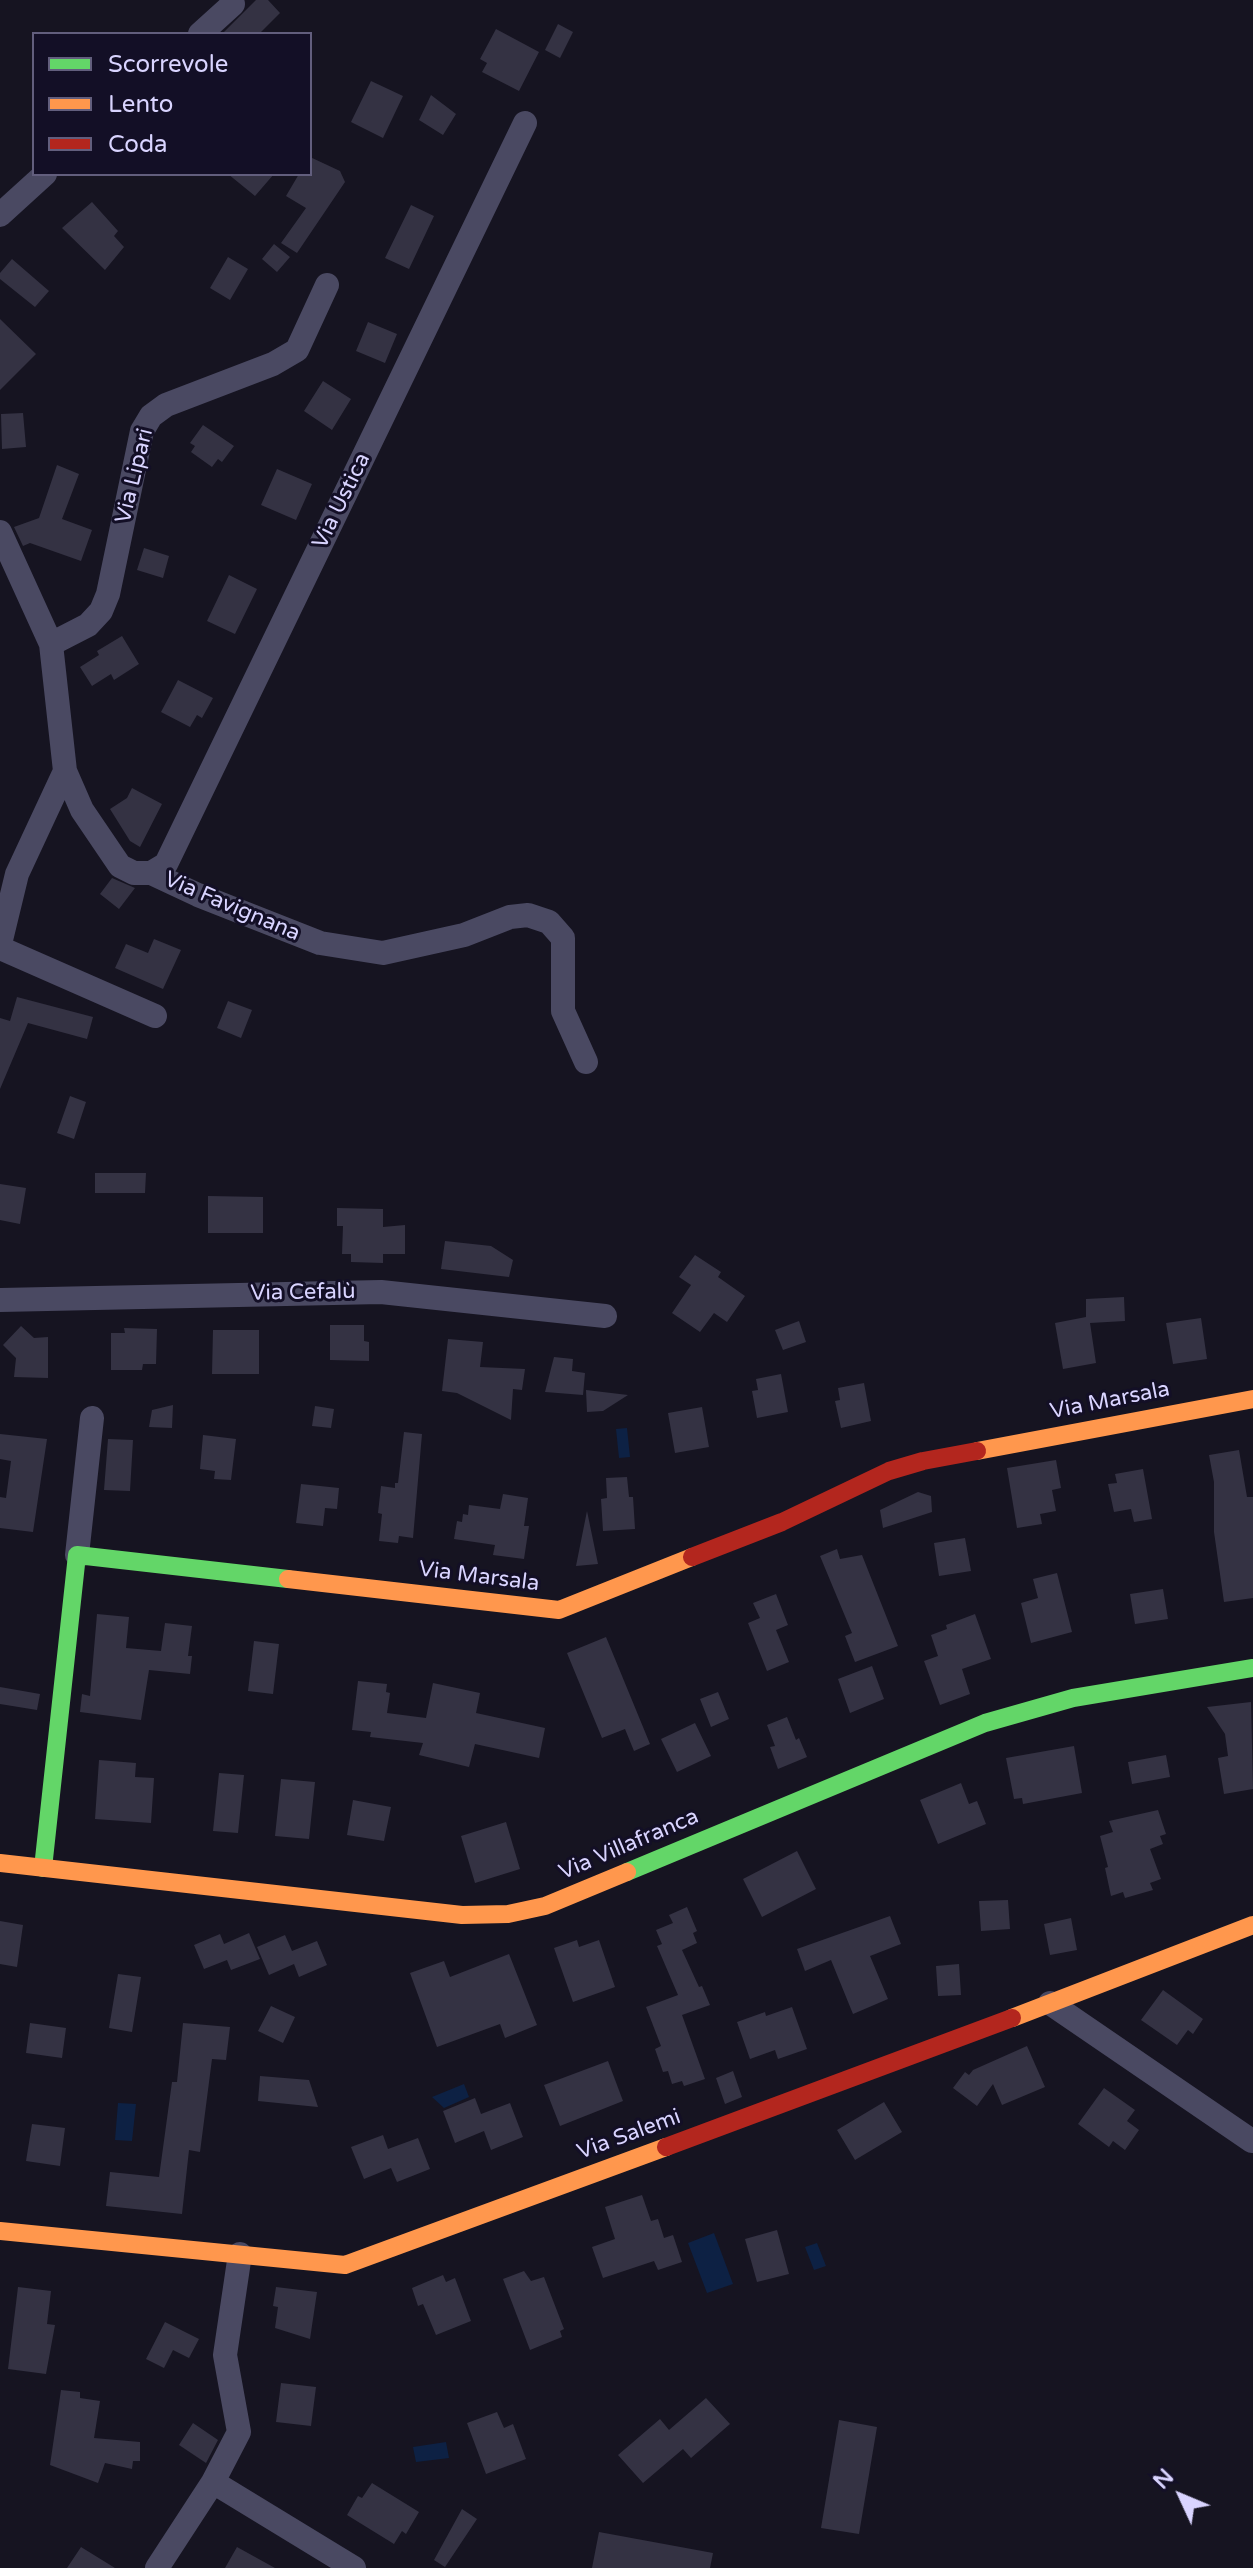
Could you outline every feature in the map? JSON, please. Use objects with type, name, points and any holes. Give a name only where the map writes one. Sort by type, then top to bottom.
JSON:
[{"type":"street","points":[[202,32],[233,4]]},
{"type":"street","name":"Via Ustica","points":[[151,873],[166,864],[525,123]]},
{"type":"street","points":[[0,215],[43,176]]},
{"type":"street","name":"Via Lipari","points":[[51,644],[88,625],[101,611],[108,594],[142,431],[151,416],[166,405],[273,364],[297,350],[327,285]]},
{"type":"street","name":"Via Favignana","points":[[0,532],[51,644],[65,771],[82,810],[120,866],[134,873],[151,873],[320,943],[383,953],[464,935],[510,917],[528,915],[549,922],[563,938],[563,1011],[586,1062]]},
{"type":"street","points":[[65,771],[17,874],[0,946],[155,1016]]},
{"type":"street","name":"Via Cefalù","points":[[0,1300],[381,1292],[605,1316]]},
{"type":"street","name":"Via Marsala","points":[[77,1555],[559,1610],[782,1522],[889,1471],[923,1461],[1253,1399]]},
{"type":"street","points":[[43,1868],[92,1418]]},
{"type":"street","name":"Via Villafranca","points":[[0,1863],[462,1915],[508,1914],[545,1906],[985,1723],[1073,1698],[1253,1668]]},
{"type":"street","name":"Via Salemi","points":[[0,2231],[345,2265],[1253,1925]]},
{"type":"street","points":[[1050,2003],[1252,2141]]},
{"type":"street","points":[[157,2568],[213,2482],[239,2432],[225,2355],[240,2254]]},
{"type":"street","points":[[213,2482],[354,2568]]},
{"type":"water","points":[[627,1428],[630,1457],[619,1458],[616,1429]]},
{"type":"water","points":[[464,2084],[469,2097],[444,2108],[432,2097]]},
{"type":"water","points":[[118,2103],[136,2104],[132,2141],[115,2140]]},
{"type":"water","points":[[714,2233],[733,2284],[707,2293],[688,2243]]},
{"type":"water","points":[[817,2243],[826,2266],[814,2270],[805,2247]]},
{"type":"water","points":[[446,2442],[449,2458],[416,2462],[413,2447]]},
{"type":"building","points":[[256,0],[268,0],[280,13],[261,32],[224,32]]},
{"type":"building","points":[[558,24],[573,32],[560,58],[545,50]]},
{"type":"building","points":[[496,29],[539,52],[519,91],[482,72],[487,63],[480,59]]},
{"type":"building","points":[[371,81],[403,96],[383,138],[351,122]]},
{"type":"building","points":[[431,95],[456,114],[443,135],[419,120]]},
{"type":"building","points":[[312,158],[340,171],[345,182],[297,253],[281,243],[306,208],[286,196],[298,176],[312,176]]},
{"type":"building","points":[[230,176],[272,176],[255,196]]},
{"type":"building","points":[[92,202],[118,231],[114,236],[124,247],[105,270],[62,228]]},
{"type":"building","points":[[411,205],[434,216],[409,269],[385,258]]},
{"type":"building","points":[[274,244],[290,257],[277,272],[262,259]]},
{"type":"building","points":[[228,257],[248,269],[230,300],[210,288]]},
{"type":"building","points":[[12,259],[49,291],[35,307],[0,279],[0,273]]},
{"type":"building","points":[[0,319],[36,354],[0,390]]},
{"type":"building","points":[[368,322],[397,334],[385,363],[356,351]]},
{"type":"building","points":[[323,381],[351,399],[332,430],[304,411]]},
{"type":"building","points":[[23,413],[26,447],[2,449],[1,414]]},
{"type":"building","points":[[203,425],[234,446],[222,462],[218,459],[212,467],[191,452],[195,446],[190,443]]},
{"type":"building","points":[[57,465],[79,474],[62,519],[92,530],[81,561],[30,543],[23,546],[14,527],[39,518]]},
{"type":"building","points":[[277,469],[312,484],[296,520],[261,505]]},
{"type":"building","points":[[144,548],[169,556],[163,578],[137,570]]},
{"type":"building","points":[[229,575],[257,589],[235,634],[207,621]]},
{"type":"building","points":[[122,636],[139,664],[114,680],[111,674],[92,686],[80,667],[99,655],[97,651]]},
{"type":"building","points":[[178,680],[213,698],[202,718],[197,715],[190,727],[161,712]]},
{"type":"building","points":[[132,788],[162,804],[140,847],[130,841],[110,809],[127,798]]},
{"type":"building","points":[[112,878],[135,888],[119,909],[100,894]]},
{"type":"building","points":[[154,939],[181,950],[163,989],[115,968],[126,944],[148,953]]},
{"type":"building","points":[[17,997],[93,1017],[87,1039],[28,1023],[0,1089],[0,1018],[10,1021]]},
{"type":"building","points":[[228,1001],[252,1010],[241,1038],[217,1028]]},
{"type":"building","points":[[70,1096],[86,1102],[74,1139],[57,1133]]},
{"type":"building","points":[[95,1173],[146,1173],[145,1193],[95,1193]]},
{"type":"building","points":[[0,1184],[26,1188],[20,1224],[0,1220]]},
{"type":"building","points":[[208,1196],[263,1197],[263,1233],[208,1233]]},
{"type":"building","points":[[337,1208],[383,1209],[383,1227],[405,1225],[405,1254],[383,1254],[383,1263],[351,1262],[351,1254],[342,1254],[343,1226],[337,1226]]},
{"type":"building","points":[[445,1241],[491,1246],[513,1260],[509,1277],[441,1269]]},
{"type":"building","points":[[695,1255],[721,1272],[718,1277],[745,1296],[727,1322],[714,1313],[700,1332],[672,1313],[691,1285],[679,1277]]},
{"type":"building","points":[[1124,1297],[1125,1321],[1090,1323],[1096,1363],[1063,1369],[1055,1323],[1086,1317],[1086,1299]]},
{"type":"building","points":[[1201,1318],[1207,1359],[1173,1364],[1166,1323]]},
{"type":"building","points":[[799,1321],[806,1342],[783,1350],[775,1330]]},
{"type":"building","points":[[330,1325],[364,1325],[364,1341],[369,1342],[369,1361],[330,1360]]},
{"type":"building","points":[[21,1326],[34,1338],[48,1337],[48,1378],[14,1377],[16,1358],[3,1345]]},
{"type":"building","points":[[124,1328],[157,1329],[156,1364],[143,1364],[142,1370],[111,1370],[111,1333],[125,1333]]},
{"type":"building","points":[[213,1330],[259,1330],[259,1374],[212,1374]]},
{"type":"building","points":[[448,1339],[483,1342],[480,1367],[525,1369],[522,1390],[513,1389],[511,1420],[457,1393],[442,1391]]},
{"type":"building","points":[[554,1357],[573,1359],[572,1371],[585,1373],[583,1395],[545,1392]]},
{"type":"building","points":[[781,1374],[788,1412],[757,1418],[752,1391],[758,1390],[756,1379]]},
{"type":"building","points":[[864,1383],[871,1421],[841,1428],[835,1401],[840,1400],[838,1388]]},
{"type":"building","points":[[586,1390],[628,1395],[603,1411],[587,1412]]},
{"type":"building","points":[[173,1405],[172,1428],[149,1427],[152,1410]]},
{"type":"building","points":[[315,1406],[334,1409],[331,1428],[312,1426]]},
{"type":"building","points":[[702,1407],[709,1447],[675,1453],[668,1413]]},
{"type":"building","points":[[404,1432],[422,1434],[413,1538],[399,1536],[398,1543],[379,1541],[381,1486],[395,1488],[395,1483],[398,1483]]},
{"type":"building","points":[[0,1434],[47,1439],[33,1532],[0,1528],[0,1497],[6,1498],[11,1461],[0,1459]]},
{"type":"building","points":[[203,1435],[236,1439],[231,1480],[214,1479],[215,1471],[200,1469]]},
{"type":"building","points":[[108,1439],[133,1440],[130,1491],[104,1490]]},
{"type":"building","points":[[1239,1450],[1247,1497],[1253,1497],[1253,1598],[1224,1602],[1214,1532],[1214,1482],[1209,1455]]},
{"type":"building","points":[[1056,1460],[1061,1488],[1052,1490],[1056,1511],[1040,1514],[1042,1524],[1017,1528],[1007,1468]]},
{"type":"building","points":[[1143,1469],[1152,1519],[1134,1522],[1131,1509],[1114,1512],[1108,1484],[1117,1483],[1115,1474]]},
{"type":"building","points":[[627,1477],[629,1497],[633,1497],[635,1529],[603,1531],[601,1499],[607,1498],[606,1478]]},
{"type":"building","points":[[301,1484],[339,1488],[337,1509],[325,1508],[323,1526],[296,1523]]},
{"type":"building","points":[[918,1492],[931,1496],[932,1512],[883,1528],[880,1510]]},
{"type":"building","points":[[503,1494],[528,1498],[524,1526],[529,1526],[524,1559],[493,1555],[495,1545],[454,1539],[457,1521],[462,1522],[463,1514],[468,1515],[469,1505],[500,1509]]},
{"type":"building","points":[[587,1511],[598,1564],[576,1566]]},
{"type":"building","points":[[965,1538],[971,1571],[939,1576],[934,1543]]},
{"type":"building","points":[[837,1549],[840,1559],[862,1555],[898,1646],[855,1662],[845,1636],[852,1633],[820,1556]]},
{"type":"building","points":[[1057,1573],[1072,1632],[1031,1643],[1021,1603],[1038,1598],[1033,1579]]},
{"type":"building","points":[[1163,1589],[1168,1619],[1135,1624],[1130,1594]]},
{"type":"building","points":[[776,1594],[788,1625],[776,1630],[789,1662],[767,1671],[748,1623],[760,1618],[753,1603]]},
{"type":"building","points":[[97,1614],[129,1617],[126,1648],[161,1651],[165,1623],[192,1626],[188,1656],[192,1656],[190,1674],[149,1670],[141,1720],[80,1712],[82,1694],[90,1696]]},
{"type":"building","points":[[975,1614],[991,1659],[962,1669],[970,1694],[940,1705],[924,1661],[938,1656],[931,1635],[947,1629],[946,1625]]},
{"type":"building","points":[[606,1637],[650,1744],[634,1751],[625,1729],[602,1738],[567,1653]]},
{"type":"building","points":[[254,1641],[279,1644],[273,1694],[248,1691]]},
{"type":"building","points":[[872,1666],[884,1699],[850,1713],[838,1679]]},
{"type":"building","points":[[358,1681],[387,1684],[386,1692],[390,1693],[387,1713],[426,1718],[433,1683],[480,1693],[476,1713],[545,1728],[539,1758],[475,1744],[469,1767],[419,1755],[423,1743],[370,1737],[371,1732],[352,1730]]},
{"type":"building","points":[[0,1687],[40,1694],[37,1710],[0,1704]]},
{"type":"building","points":[[718,1692],[729,1719],[711,1727],[700,1699]]},
{"type":"building","points":[[1251,1702],[1253,1789],[1224,1794],[1218,1758],[1228,1756],[1225,1734],[1207,1707]]},
{"type":"building","points":[[787,1717],[807,1757],[778,1769],[770,1747],[775,1746],[767,1725]]},
{"type":"building","points":[[695,1723],[711,1756],[677,1772],[661,1739]]},
{"type":"building","points":[[1074,1746],[1082,1793],[1023,1804],[1022,1798],[1014,1799],[1006,1758]]},
{"type":"building","points":[[1166,1755],[1170,1777],[1132,1784],[1128,1762]]},
{"type":"building","points":[[99,1760],[136,1763],[135,1777],[154,1778],[151,1823],[95,1819]]},
{"type":"building","points":[[219,1773],[244,1775],[238,1833],[213,1831]]},
{"type":"building","points":[[281,1779],[315,1782],[309,1839],[275,1836]]},
{"type":"building","points":[[961,1783],[969,1804],[977,1801],[986,1824],[938,1844],[920,1800]]},
{"type":"building","points":[[353,1800],[391,1807],[384,1841],[347,1835]]},
{"type":"building","points":[[1158,1810],[1166,1834],[1160,1836],[1163,1844],[1150,1849],[1161,1879],[1150,1883],[1153,1890],[1125,1898],[1123,1892],[1111,1896],[1100,1836],[1113,1832],[1109,1821]]},
{"type":"building","points":[[506,1822],[520,1869],[475,1883],[461,1836]]},
{"type":"building","points":[[797,1851],[816,1889],[762,1917],[743,1879]]},
{"type":"building","points":[[1008,1900],[1010,1929],[981,1931],[979,1901]]},
{"type":"building","points":[[687,1907],[697,1931],[693,1933],[697,1943],[682,1950],[710,2005],[682,2015],[705,2079],[684,2086],[682,2081],[672,2084],[668,2071],[663,2072],[655,2049],[661,2046],[646,2007],[678,1995],[657,1946],[662,1944],[656,1930],[673,1923],[669,1915]]},
{"type":"building","points":[[890,1916],[901,1944],[870,1956],[888,1999],[853,2014],[831,1960],[805,1971],[797,1949]]},
{"type":"building","points":[[1071,1918],[1077,1950],[1050,1955],[1044,1924]]},
{"type":"building","points":[[0,1921],[23,1925],[17,1967],[0,1964]]},
{"type":"building","points":[[249,1933],[260,1959],[231,1970],[227,1960],[204,1969],[194,1945],[220,1934],[224,1944]]},
{"type":"building","points":[[285,1935],[292,1951],[317,1941],[327,1965],[299,1977],[294,1964],[269,1975],[257,1947]]},
{"type":"building","points":[[577,1940],[579,1947],[599,1940],[615,1987],[573,2002],[554,1948]]},
{"type":"building","points":[[509,1954],[537,2025],[505,2038],[500,2024],[437,2047],[410,1973],[444,1961],[450,1977]]},
{"type":"building","points":[[959,1964],[961,1995],[938,1996],[936,1966]]},
{"type":"building","points":[[118,1974],[141,1977],[132,2032],[109,2028]]},
{"type":"building","points":[[1163,1990],[1203,2019],[1193,2034],[1188,2030],[1177,2045],[1141,2020]]},
{"type":"building","points":[[271,2006],[295,2017],[283,2043],[258,2031]]},
{"type":"building","points":[[792,2007],[807,2049],[778,2059],[775,2050],[750,2059],[737,2022]]},
{"type":"building","points":[[30,2023],[66,2028],[62,2058],[26,2053]]},
{"type":"building","points":[[183,2023],[230,2027],[226,2060],[212,2059],[200,2152],[189,2150],[182,2214],[106,2206],[110,2172],[159,2177],[172,2082],[177,2082]]},
{"type":"building","points":[[1027,2046],[1045,2087],[1002,2105],[993,2084],[977,2106],[953,2088],[965,2072],[969,2075],[973,2070]]},
{"type":"building","points":[[608,2061],[623,2101],[560,2126],[544,2085]]},
{"type":"building","points":[[733,2071],[742,2097],[725,2104],[716,2078]]},
{"type":"building","points":[[260,2076],[309,2080],[318,2107],[258,2101]]},
{"type":"building","points":[[1104,2088],[1135,2110],[1127,2121],[1139,2130],[1125,2150],[1113,2141],[1109,2147],[1078,2124]]},
{"type":"building","points":[[475,2098],[481,2114],[510,2103],[523,2137],[491,2150],[484,2131],[455,2143],[443,2111]]},
{"type":"building","points":[[884,2102],[902,2132],[855,2160],[837,2130]]},
{"type":"building","points":[[32,2124],[65,2128],[60,2166],[26,2161]]},
{"type":"building","points":[[383,2135],[388,2149],[418,2138],[430,2169],[397,2182],[391,2168],[364,2179],[351,2147]]},
{"type":"building","points":[[642,2195],[651,2221],[658,2219],[664,2238],[673,2235],[682,2262],[658,2270],[654,2261],[603,2278],[592,2247],[615,2239],[605,2207]]},
{"type":"building","points":[[777,2230],[789,2274],[757,2282],[745,2239]]},
{"type":"building","points":[[524,2271],[531,2281],[544,2277],[564,2329],[560,2331],[562,2337],[530,2350],[503,2279]]},
{"type":"building","points":[[443,2275],[446,2282],[455,2278],[471,2321],[436,2335],[423,2304],[418,2306],[412,2288]]},
{"type":"building","points":[[18,2287],[51,2291],[47,2324],[55,2325],[46,2374],[8,2369]]},
{"type":"building","points":[[276,2287],[317,2292],[310,2339],[275,2328],[278,2307],[273,2306]]},
{"type":"building","points":[[165,2322],[199,2339],[189,2358],[173,2350],[164,2368],[146,2359]]},
{"type":"building","points":[[281,2383],[316,2387],[311,2426],[276,2422]]},
{"type":"building","points":[[61,2390],[80,2392],[80,2398],[100,2401],[94,2438],[140,2442],[140,2461],[133,2461],[132,2469],[105,2463],[98,2483],[50,2465]]},
{"type":"building","points":[[706,2398],[730,2424],[691,2458],[683,2449],[643,2483],[618,2455],[660,2419],[669,2430]]},
{"type":"building","points":[[497,2412],[504,2428],[513,2424],[526,2459],[486,2474],[467,2423]]},
{"type":"building","points":[[839,2420],[877,2427],[859,2534],[821,2528]]},
{"type":"building","points":[[193,2423],[218,2440],[206,2463],[179,2445]]},
{"type":"building","points":[[372,2483],[419,2512],[406,2534],[402,2531],[394,2544],[347,2515],[358,2496],[362,2498]]},
{"type":"building","points":[[462,2509],[477,2519],[445,2567],[434,2560]]},
{"type":"building","points":[[599,2532],[713,2553],[710,2568],[592,2568]]},
{"type":"building","points":[[81,2547],[115,2568],[67,2568]]},
{"type":"building","points":[[237,2547],[275,2568],[225,2568]]},
{"type":"traffic: fast","points":[[43,1868],[77,1555],[288,1579]]},
{"type":"traffic: fast","points":[[627,1872],[985,1723],[1073,1698],[1253,1668]]},
{"type":"traffic: slow","points":[[977,1451],[1253,1399]]},
{"type":"traffic: slow","points":[[288,1579],[559,1610],[692,1557]]},
{"type":"traffic: slow","points":[[0,1863],[462,1915],[508,1914],[545,1906],[627,1872]]},
{"type":"traffic: slow","points":[[1012,2018],[1253,1925]]},
{"type":"traffic: slow","points":[[0,2231],[345,2265],[666,2147]]},
{"type":"traffic: jam","points":[[692,1557],[782,1522],[889,1471],[977,1451]]},
{"type":"traffic: jam","points":[[666,2147],[1012,2018]]}]
